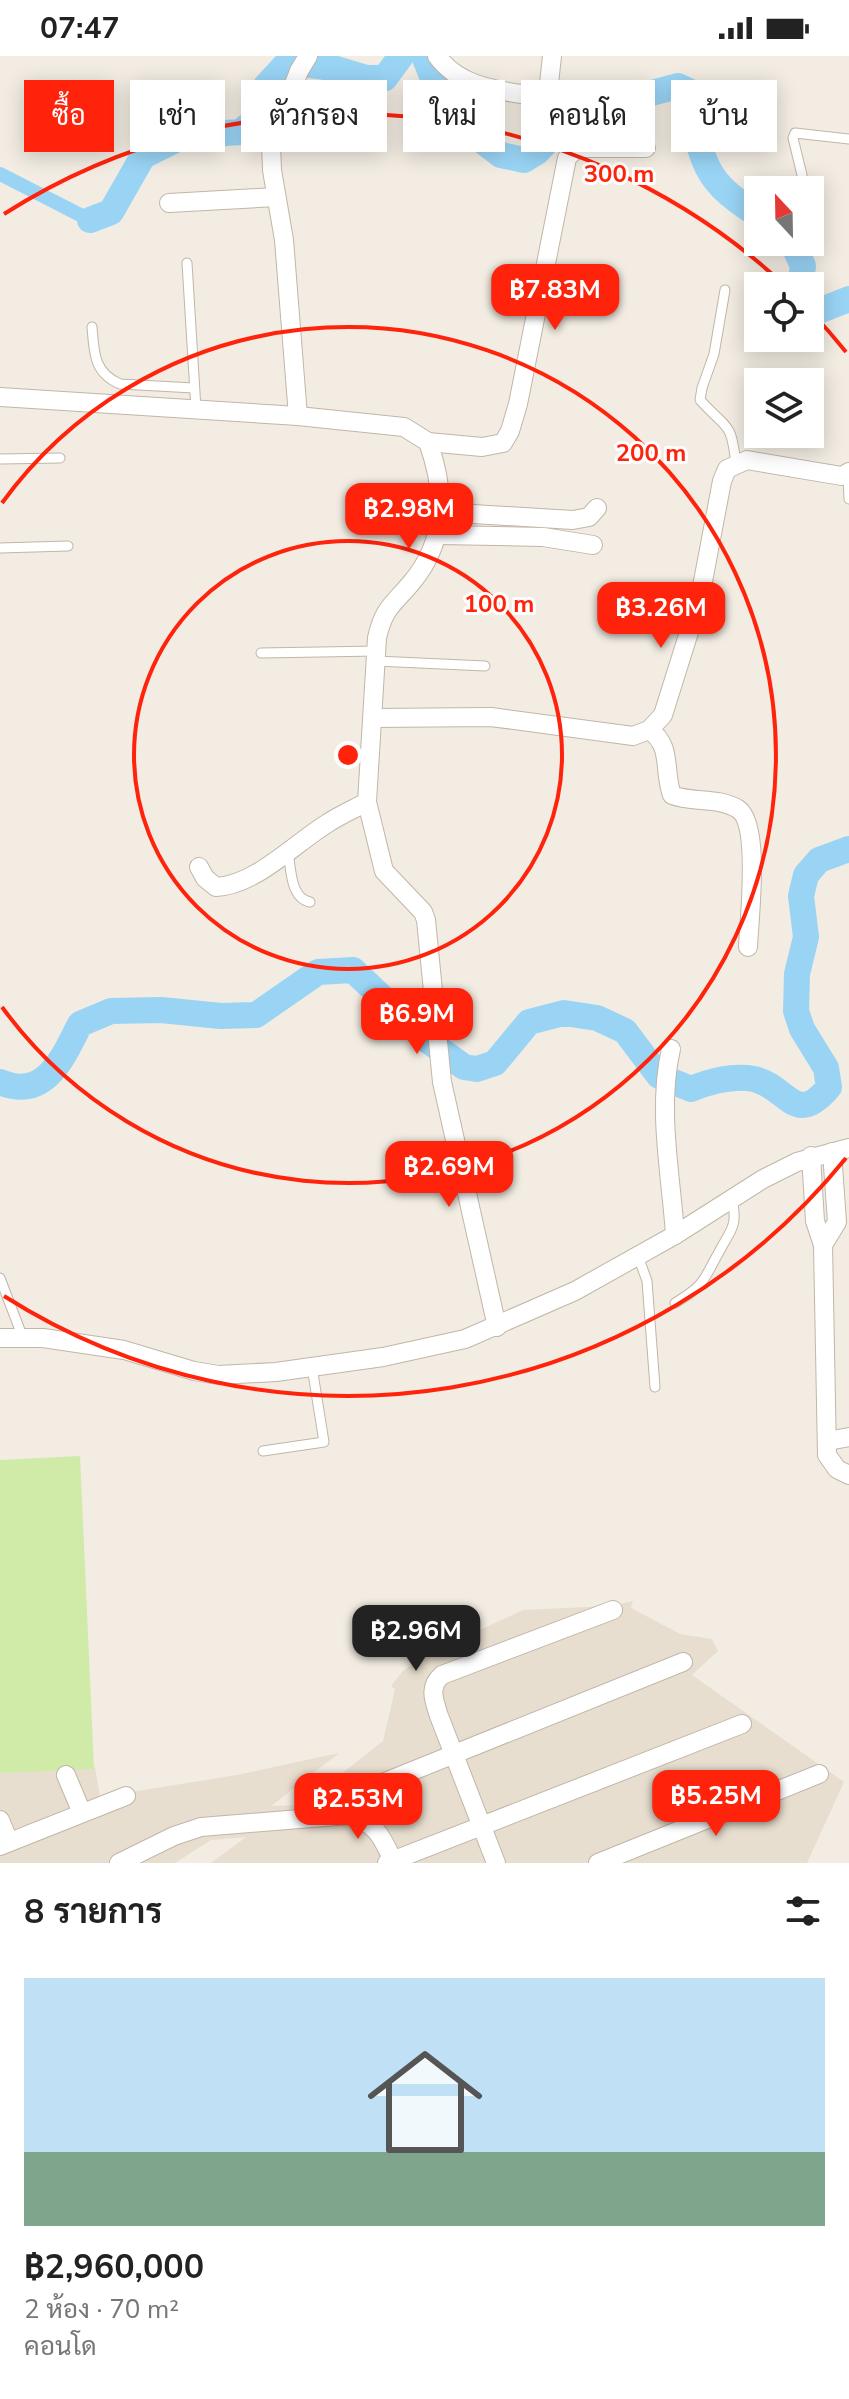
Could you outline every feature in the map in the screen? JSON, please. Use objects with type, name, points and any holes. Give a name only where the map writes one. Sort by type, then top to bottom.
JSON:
[{"type":"street","points":[[442,59],[467,83],[542,97],[548,93],[552,56]]},
{"type":"street","points":[[298,416],[284,240],[271,145],[304,63]]},
{"type":"street","points":[[0,397],[298,416],[404,427],[428,442],[482,447],[503,443],[518,404],[567,158],[573,152]]},
{"type":"street","points":[[169,203],[276,197]]},
{"type":"street","points":[[428,442],[438,482],[438,535],[430,558],[382,616],[376,656],[367,802],[384,871],[423,912],[426,920],[442,1082],[497,1327]]},
{"type":"street","points":[[373,718],[491,717],[633,736],[649,730],[663,715],[700,597],[722,481],[727,469],[747,460],[834,475],[848,473]]},
{"type":"street","points":[[440,512],[562,520],[586,518],[597,508]]},
{"type":"street","points":[[438,535],[543,537],[593,545]]},
{"type":"street","points":[[649,730],[659,736],[665,747],[672,795],[729,805],[739,810],[747,822],[751,842],[748,947]]},
{"type":"street","points":[[199,867],[205,878],[216,887],[231,886],[250,877],[328,823],[367,802]]},
{"type":"street","points":[[671,1049],[665,1103],[675,1235]]},
{"type":"street","points":[[0,1338],[43,1338],[124,1350],[218,1375],[383,1357],[465,1339],[575,1291],[675,1235],[763,1179],[804,1159],[841,1150],[837,1222],[823,1245]]},
{"type":"street","points":[[804,1159],[815,1221],[823,1245],[827,1455],[830,1462],[849,1475]]},
{"type":"street","points":[[828,1441],[849,1437]]},
{"type":"street","points":[[496,1863],[432,1695],[436,1680],[442,1675],[613,1610]]},
{"type":"street","points":[[375,1786],[683,1662]]},
{"type":"street","points":[[119,1863],[174,1836],[201,1827],[348,1815],[364,1820],[380,1835],[391,1862],[742,1724]]},
{"type":"street","points":[[598,1863],[819,1774]]},
{"type":"street","points":[[66,1775],[82,1813]]},
{"type":"street","points":[[0,1820],[4,1844],[126,1796]]},
{"type":"lane","points":[[802,175],[793,135],[799,132],[849,139]]},
{"type":"lane","points":[[187,263],[196,409]]},
{"type":"lane","points":[[725,290],[714,354],[700,400],[732,433],[736,464]]},
{"type":"lane","points":[[92,327],[95,360],[110,380],[120,384],[194,388]]},
{"type":"lane","points":[[0,459],[60,458]]},
{"type":"lane","points":[[848,473],[849,499]]},
{"type":"lane","points":[[0,548],[68,546]]},
{"type":"lane","points":[[261,653],[376,656],[485,666]]},
{"type":"lane","points":[[288,851],[293,886],[301,898],[310,902]]},
{"type":"lane","points":[[675,1303],[699,1289],[711,1271],[718,1252],[735,1225],[732,1199]]},
{"type":"lane","points":[[638,1256],[647,1281],[655,1387]]},
{"type":"lane","points":[[0,1278],[23,1338]]},
{"type":"lane","points":[[263,1451],[324,1442],[312,1367]]},
{"type":"shaded area","points":[[633,1601],[631,1608],[680,1634],[712,1639],[718,1651],[692,1675],[844,1782],[807,1863],[211,1863],[246,1837],[211,1840],[175,1863],[0,1863],[0,1773],[95,1767],[100,1797],[237,1775],[339,1753],[271,1806],[302,1805],[383,1741],[395,1689],[391,1686],[403,1671],[425,1656],[523,1610],[609,1606]]},
{"type":"green space","points":[[80,1456],[94,1769],[0,1773],[0,1460]]},
{"type":"waterway","points":[[90,220],[111,212],[143,156],[183,136],[240,132],[256,120],[265,87],[288,62],[333,68],[366,78],[385,78],[401,56]]},
{"type":"waterway","points":[[424,56],[448,115],[501,155],[524,160],[571,121],[612,121],[648,94],[678,86],[689,91],[698,140],[707,167],[721,187],[744,205]]},
{"type":"waterway","points":[[0,174],[90,220]]},
{"type":"waterway","points":[[798,256],[802,272]]},
{"type":"waterway","points":[[824,309],[849,299]]},
{"type":"waterway","points":[[0,1082],[29,1086],[41,1081],[59,1062],[80,1024],[111,1011],[256,1015],[318,972],[353,970],[427,1040],[464,1067],[477,1069],[495,1063],[529,1022],[564,1013],[597,1018],[625,1031],[659,1076],[691,1089],[722,1080],[754,1079],[766,1083],[799,1105],[808,1104],[829,1087],[826,1068],[802,1029],[796,1011],[797,974],[806,937],[801,896],[806,875],[819,860],[849,849]]}]
